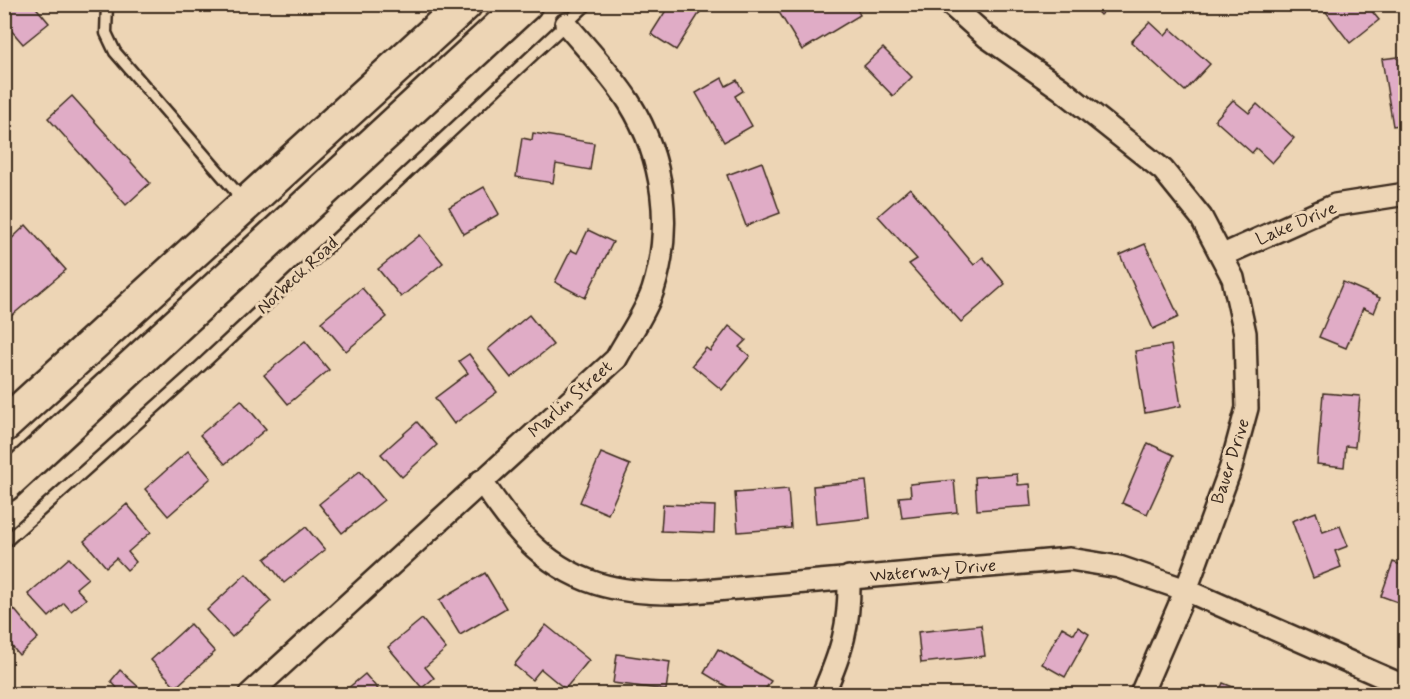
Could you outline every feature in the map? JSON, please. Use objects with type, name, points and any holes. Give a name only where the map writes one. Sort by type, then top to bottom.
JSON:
[{"type":"main road","points":[[4,425],[465,4]]},
{"type":"main road","points":[[4,484],[525,4]]},
{"type":"main road","points":[[247,204],[277,234]]},
{"type":"street","name":"Bauer Drive","points":[[950,4],[987,37],[1061,89],[1163,170],[1202,217],[1233,278],[1245,333],[1247,408],[1231,467],[1186,590],[1140,694]]},
{"type":"street","name":"Bauer Drive","points":[[963,4],[987,37]]},
{"type":"street","name":"Marlin Street","points":[[250,694],[616,358],[652,293],[661,260],[665,221],[663,189],[644,129],[628,100],[566,24]]},
{"type":"street","name":"Lake Drive","points":[[1223,255],[1335,205],[1406,194]]},
{"type":"street","name":"Waterway Drive","points":[[481,481],[525,538],[555,564],[605,588],[642,594],[681,593],[1070,559],[1119,567],[1186,590],[1406,687]]},
{"type":"street","points":[[823,694],[842,651],[849,611],[849,577]]},
{"type":"lane","points":[[107,4],[106,33],[115,52],[247,204]]},
{"type":"lane","name":"Norbeck Road","points":[[4,543],[192,374],[587,4]]},
{"type":"building","points":[[4,4],[33,4],[49,23],[23,44],[4,22]]},
{"type":"building","points":[[670,4],[704,6],[676,50],[651,34]]},
{"type":"building","points":[[785,4],[854,4],[860,15],[802,50],[777,9]]},
{"type":"building","points":[[1090,4],[1112,4],[1100,15]]},
{"type":"building","points":[[1320,4],[1366,4],[1379,20],[1350,43]]},
{"type":"building","points":[[1150,22],[1165,36],[1171,29],[1210,64],[1185,91],[1131,42]]},
{"type":"building","points":[[883,48],[912,77],[893,96],[864,66]]},
{"type":"building","points":[[1406,56],[1406,124],[1393,126],[1382,59]]},
{"type":"building","points":[[722,78],[726,86],[737,80],[743,91],[735,96],[752,126],[724,142],[696,93]]},
{"type":"building","points":[[72,96],[150,183],[126,205],[48,118]]},
{"type":"building","points":[[1233,100],[1249,113],[1257,104],[1294,138],[1272,163],[1256,148],[1252,153],[1215,120]]},
{"type":"building","points":[[533,133],[594,143],[590,170],[556,164],[553,183],[516,177],[522,138],[532,140]]},
{"type":"building","points":[[762,162],[780,213],[746,226],[727,175]]},
{"type":"building","points":[[484,187],[499,214],[464,234],[449,207]]},
{"type":"building","points":[[910,188],[974,265],[983,257],[1005,284],[961,322],[909,264],[917,259],[878,216]]},
{"type":"building","points":[[26,225],[66,270],[4,322],[4,246]]},
{"type":"building","points":[[588,230],[613,242],[585,298],[555,282],[571,250],[577,253]]},
{"type":"building","points":[[420,235],[443,263],[401,297],[378,269]]},
{"type":"building","points":[[1145,244],[1179,317],[1153,329],[1120,255]]},
{"type":"building","points":[[1343,282],[1380,298],[1374,313],[1363,308],[1346,348],[1319,337]]},
{"type":"building","points":[[362,288],[387,317],[346,351],[321,322]]},
{"type":"building","points":[[529,315],[553,345],[511,378],[488,349]]},
{"type":"building","points":[[729,326],[746,340],[739,347],[750,356],[722,390],[692,365],[706,348],[710,351]]},
{"type":"building","points":[[305,341],[329,370],[288,404],[264,375]]},
{"type":"building","points":[[1171,345],[1181,406],[1145,413],[1135,351]]},
{"type":"building","points":[[469,354],[497,392],[454,424],[435,398],[468,373],[459,361]]},
{"type":"building","points":[[1323,393],[1360,396],[1355,447],[1346,446],[1344,467],[1317,464]]},
{"type":"building","points":[[241,400],[266,429],[225,464],[200,435]]},
{"type":"building","points":[[417,422],[437,445],[402,477],[381,454]]},
{"type":"building","points":[[1148,443],[1174,455],[1147,514],[1122,503]]},
{"type":"building","points":[[188,451],[211,478],[168,516],[145,489]]},
{"type":"building","points":[[601,453],[630,465],[608,514],[580,502]]},
{"type":"building","points":[[360,471],[384,500],[342,533],[319,504]]},
{"type":"building","points":[[1017,474],[1018,485],[1030,484],[1032,506],[977,510],[975,477]]},
{"type":"building","points":[[954,480],[957,512],[902,518],[899,497],[911,496],[910,484]]},
{"type":"building","points":[[866,481],[870,518],[816,524],[813,486]]},
{"type":"building","points":[[788,489],[791,528],[738,532],[735,493]]},
{"type":"building","points":[[127,504],[151,532],[128,552],[136,562],[127,570],[116,558],[106,567],[84,541]]},
{"type":"building","points":[[663,504],[715,506],[714,533],[661,531]]},
{"type":"building","points":[[1316,512],[1323,532],[1340,526],[1348,546],[1335,551],[1341,567],[1313,578],[1292,521]]},
{"type":"building","points":[[306,527],[325,550],[284,583],[265,559]]},
{"type":"building","points":[[69,558],[88,578],[76,588],[86,599],[71,611],[64,603],[49,617],[28,594]]},
{"type":"building","points":[[1393,562],[1406,567],[1406,605],[1381,596]]},
{"type":"building","points":[[485,573],[506,608],[460,635],[439,600]]},
{"type":"building","points":[[246,574],[271,601],[232,637],[207,610]]},
{"type":"building","points":[[14,609],[38,638],[19,655],[10,644],[4,649],[4,617]]},
{"type":"building","points":[[422,619],[446,649],[425,667],[434,678],[422,688],[388,647]]},
{"type":"building","points":[[190,624],[215,652],[176,687],[151,660]]},
{"type":"building","points":[[546,625],[589,660],[565,689],[541,669],[532,680],[514,665]]},
{"type":"building","points":[[981,625],[985,656],[921,663],[918,632]]},
{"type":"building","points":[[1062,627],[1074,634],[1078,627],[1089,634],[1065,677],[1042,664]]},
{"type":"building","points":[[718,649],[771,681],[762,694],[739,694],[704,673]]},
{"type":"building","points":[[617,654],[670,662],[666,690],[613,683]]},
{"type":"building","points":[[120,670],[146,694],[122,694],[111,681]]},
{"type":"building","points":[[365,674],[382,694],[341,694]]},
{"type":"building","points":[[1223,683],[1250,694],[1218,694]]}]
